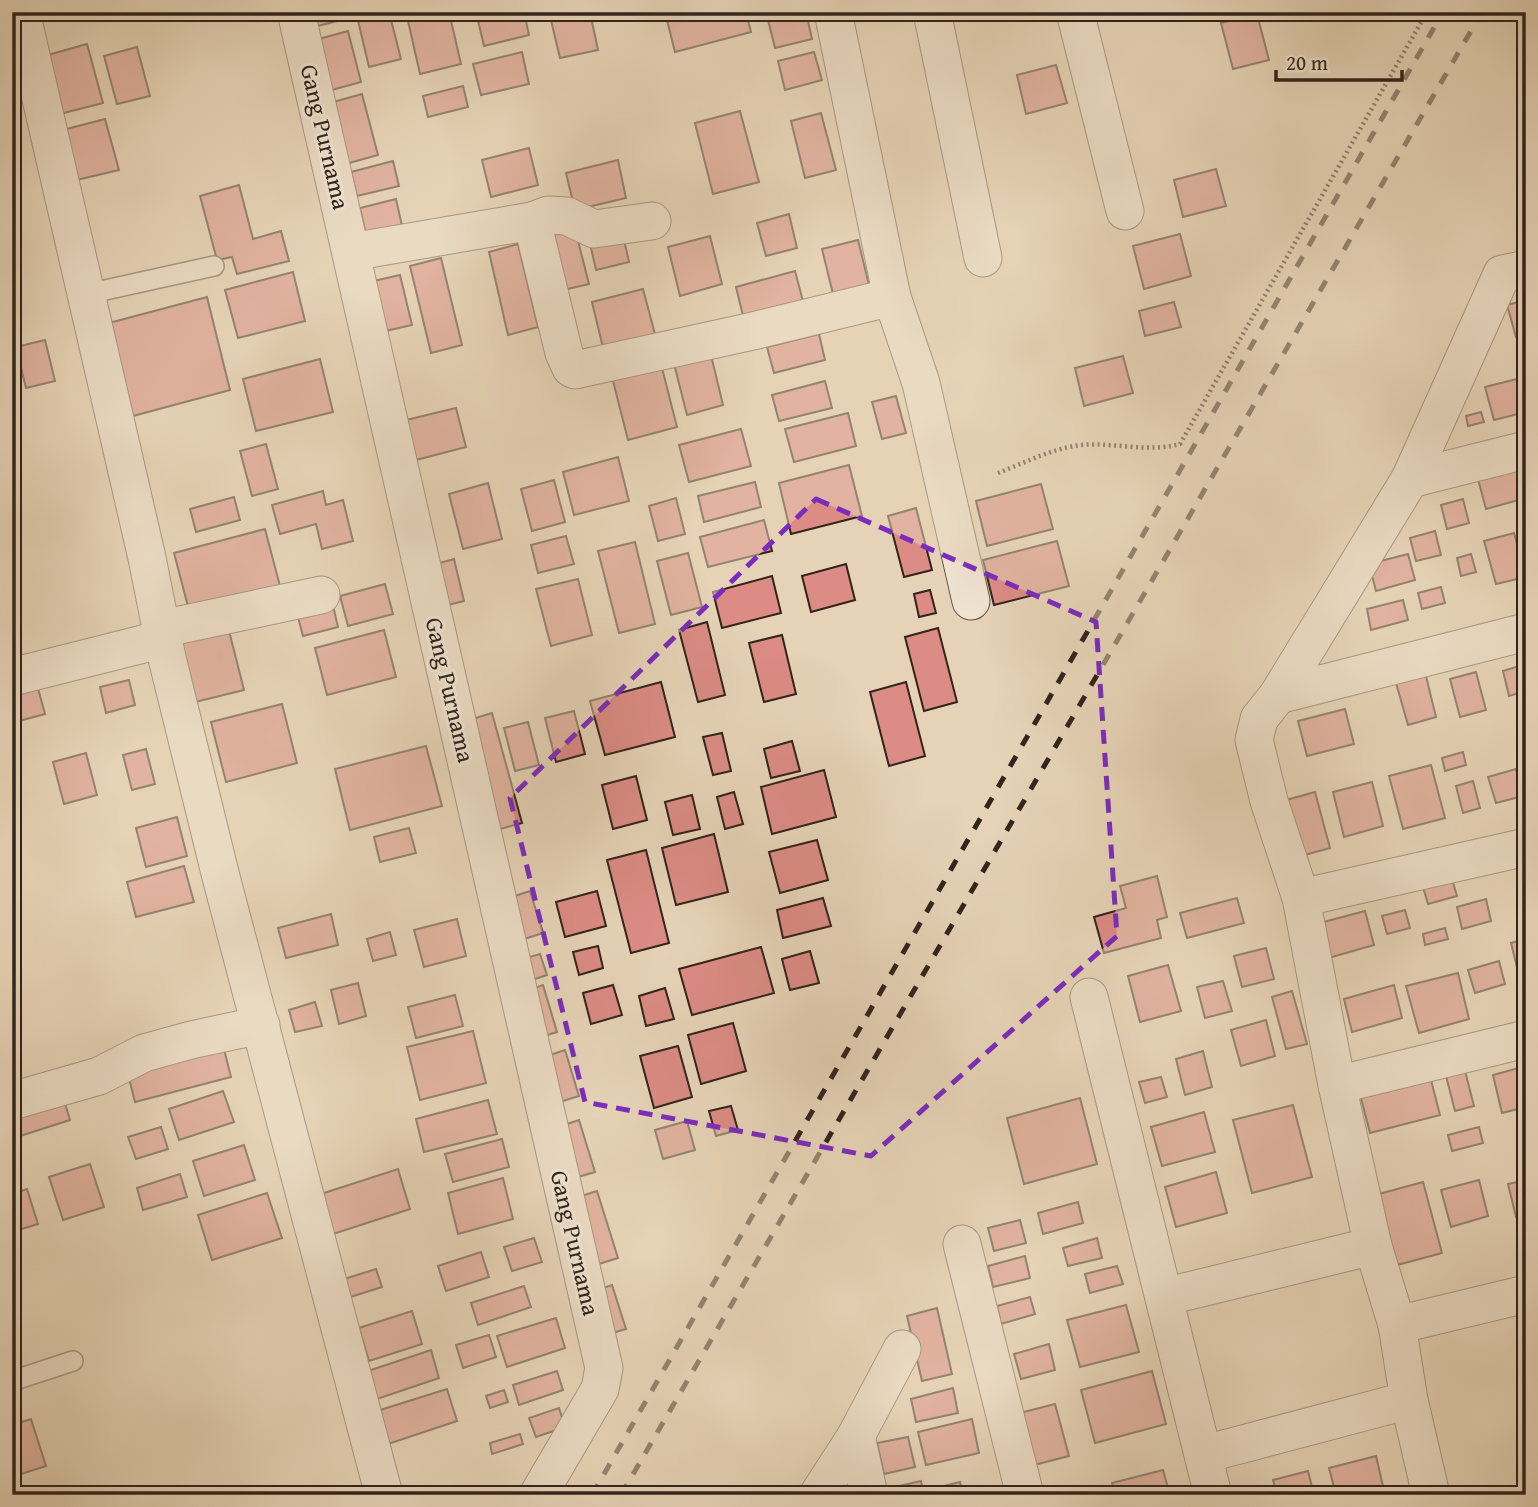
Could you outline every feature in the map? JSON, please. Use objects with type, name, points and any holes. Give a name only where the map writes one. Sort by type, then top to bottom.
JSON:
[{"type":"street","points":[[21,12],[148,558],[162,634],[384,1495]]},
{"type":"street","name":"Gang Purnama","points":[[296,12],[604,1368],[600,1389],[538,1495]]},
{"type":"street","points":[[833,12],[892,297],[921,383],[971,601]]},
{"type":"street","points":[[932,12],[983,258]]},
{"type":"street","points":[[1075,12],[1125,211]]},
{"type":"street","points":[[351,252],[532,221],[548,215],[567,216],[586,227],[604,229],[652,221]]},
{"type":"street","points":[[532,221],[564,353],[573,370],[892,297]]},
{"type":"street","points":[[1431,1495],[1409,1400],[1397,1325],[1373,1246],[1337,1085],[1301,898],[1269,801],[1254,740],[1259,719],[1278,695],[1410,479],[1502,274],[1526,270]]},
{"type":"street","points":[[1410,479],[1526,450]]},
{"type":"street","points":[[12,677],[162,634],[321,595]]},
{"type":"street","points":[[1278,695],[1526,632]]},
{"type":"street","points":[[1301,898],[1526,847]]},
{"type":"street","points":[[1089,997],[1205,1454],[1213,1495]]},
{"type":"street","points":[[12,1101],[99,1076],[144,1053],[261,1026]]},
{"type":"street","points":[[1337,1085],[1526,1039]]},
{"type":"street","points":[[962,1244],[1025,1495]]},
{"type":"street","points":[[1164,1297],[1373,1246]]},
{"type":"street","points":[[1397,1325],[1526,1294]]},
{"type":"street","points":[[818,1495],[856,1436],[902,1349]]},
{"type":"street","points":[[1205,1454],[1409,1400]]},
{"type":"street","points":[[856,1436],[869,1495]]},
{"type":"lane","points":[[87,294],[214,266]]},
{"type":"lane","points":[[12,1381],[73,1361]]},
{"type":"path","points":[[998,472],[1072,446],[1092,444],[1160,447],[1180,444],[1427,12]]},
{"type":"highlighted area","points":[[816,499],[1096,622],[1117,936],[871,1156],[585,1102],[510,798]]},
{"type":"building","points":[[305,12],[344,12],[345,19],[310,28]]},
{"type":"building","points":[[356,12],[389,12],[401,59],[369,67]]},
{"type":"building","points":[[406,12],[449,12],[461,64],[420,74]]},
{"type":"building","points":[[476,12],[524,12],[529,35],[484,46]]},
{"type":"building","points":[[549,12],[590,12],[598,50],[560,58]]},
{"type":"building","points":[[665,12],[746,12],[751,32],[675,52]]},
{"type":"building","points":[[766,12],[806,12],[812,39],[775,48]]},
{"type":"building","points":[[1257,14],[1269,60],[1233,69],[1221,23]]},
{"type":"building","points":[[348,31],[361,82],[328,91],[315,40]]},
{"type":"building","points":[[87,44],[103,103],[52,116],[37,58]]},
{"type":"building","points":[[137,47],[150,96],[117,104],[104,56]]},
{"type":"building","points":[[522,52],[529,84],[481,95],[473,64]]},
{"type":"building","points":[[814,52],[822,80],[785,90],[778,61]]},
{"type":"building","points":[[1056,65],[1067,103],[1026,114],[1017,75]]},
{"type":"building","points":[[463,86],[468,107],[428,117],[423,96]]},
{"type":"building","points":[[362,94],[378,155],[342,165],[326,104]]},
{"type":"building","points":[[740,111],[759,182],[713,194],[695,123]]},
{"type":"building","points":[[821,113],[836,170],[805,178],[791,121]]},
{"type":"building","points":[[105,119],[119,170],[68,182],[55,132]]},
{"type":"building","points":[[529,148],[538,185],[491,197],[482,160]]},
{"type":"building","points":[[618,160],[626,198],[575,210],[566,173]]},
{"type":"building","points":[[393,161],[399,186],[357,196],[351,172]]},
{"type":"building","points":[[1216,169],[1226,206],[1183,217],[1174,180]]},
{"type":"building","points":[[239,185],[253,239],[281,231],[289,261],[237,274],[232,257],[217,260],[200,196]]},
{"type":"building","points":[[396,199],[402,226],[366,235],[360,208]]},
{"type":"building","points":[[789,214],[797,248],[766,256],[757,223]]},
{"type":"building","points":[[575,229],[589,284],[555,292],[542,238]]},
{"type":"building","points":[[622,231],[629,262],[596,270],[589,239]]},
{"type":"building","points":[[1180,234],[1191,276],[1144,289],[1133,246]]},
{"type":"building","points":[[710,236],[722,284],[680,296],[668,247]]},
{"type":"building","points":[[858,240],[869,285],[833,294],[822,249]]},
{"type":"building","points":[[518,244],[538,327],[508,335],[489,252]]},
{"type":"building","points":[[441,258],[462,345],[431,353],[410,266]]},
{"type":"building","points":[[795,271],[804,305],[744,320],[736,287]]},
{"type":"building","points":[[293,272],[305,321],[238,338],[225,290]]},
{"type":"building","points":[[400,275],[412,325],[381,332],[369,282]]},
{"type":"building","points":[[643,289],[656,338],[604,352],[592,302]]},
{"type":"building","points":[[207,297],[230,390],[133,416],[109,323]]},
{"type":"building","points":[[1526,300],[1526,334],[1516,337],[1507,305]]},
{"type":"building","points":[[1174,302],[1181,327],[1145,336],[1139,311]]},
{"type":"building","points":[[819,334],[825,360],[774,373],[767,347]]},
{"type":"building","points":[[45,340],[55,381],[26,388],[16,347]]},
{"type":"building","points":[[710,351],[723,405],[687,415],[673,360]]},
{"type":"building","points":[[1123,356],[1133,393],[1084,406],[1075,368]]},
{"type":"building","points":[[320,359],[333,412],[256,431],[243,379]]},
{"type":"building","points":[[661,364],[677,427],[628,440],[612,377]]},
{"type":"building","points":[[1521,378],[1523,385],[1526,384],[1526,412],[1494,420],[1485,387]]},
{"type":"building","points":[[825,381],[832,408],[779,421],[772,395]]},
{"type":"building","points":[[896,396],[906,433],[882,439],[872,402]]},
{"type":"building","points":[[456,408],[466,447],[416,460],[406,420]]},
{"type":"building","points":[[1481,412],[1484,422],[1468,426],[1466,416]]},
{"type":"building","points":[[848,413],[856,446],[794,462],[785,429]]},
{"type":"building","points":[[741,429],[751,466],[689,482],[679,445]]},
{"type":"building","points":[[266,444],[278,489],[252,496],[240,451]]},
{"type":"building","points":[[618,457],[629,501],[574,515],[563,472]]},
{"type":"building","points":[[849,465],[862,516],[791,534],[779,483]]},
{"type":"building","points":[[1526,466],[1526,498],[1486,509],[1478,479]]},
{"type":"building","points":[[554,480],[565,522],[532,531],[521,489]]},
{"type":"building","points":[[755,482],[761,507],[704,522],[698,496]]},
{"type":"building","points":[[488,483],[502,539],[463,549],[449,494]]},
{"type":"building","points":[[1041,484],[1053,529],[987,546],[976,501]]},
{"type":"building","points":[[323,491],[326,505],[343,500],[353,541],[322,549],[316,524],[280,534],[272,505]]},
{"type":"building","points":[[234,497],[240,520],[196,532],[190,509]]},
{"type":"building","points":[[676,498],[685,534],[658,541],[649,506]]},
{"type":"building","points":[[1463,499],[1469,523],[1447,529],[1441,505]]},
{"type":"building","points":[[916,508],[932,570],[904,577],[888,516]]},
{"type":"building","points":[[764,520],[772,551],[708,567],[700,537]]},
{"type":"building","points":[[265,529],[281,590],[190,614],[174,553]]},
{"type":"building","points":[[1435,531],[1441,555],[1416,561],[1410,538]]},
{"type":"building","points":[[1514,533],[1526,577],[1496,584],[1484,541]]},
{"type":"building","points":[[566,536],[574,564],[538,573],[531,545]]},
{"type":"building","points":[[1057,541],[1069,586],[994,605],[983,560]]},
{"type":"building","points":[[635,542],[655,624],[619,633],[598,551]]},
{"type":"building","points":[[688,553],[702,607],[671,615],[657,561]]},
{"type":"building","points":[[1408,554],[1415,580],[1376,591],[1369,564]]},
{"type":"building","points":[[1471,554],[1476,572],[1461,576],[1457,558]]},
{"type":"building","points":[[454,559],[464,601],[436,608],[425,567]]},
{"type":"building","points":[[846,564],[855,600],[811,612],[802,576]]},
{"type":"building","points":[[772,576],[781,613],[722,628],[713,592]]},
{"type":"building","points":[[578,579],[592,635],[551,646],[536,589]]},
{"type":"building","points":[[385,584],[393,614],[348,626],[340,596]]},
{"type":"building","points":[[1441,587],[1445,603],[1422,609],[1418,593]]},
{"type":"building","points":[[930,590],[936,613],[919,617],[914,594]]},
{"type":"building","points":[[331,597],[338,627],[303,636],[295,606]]},
{"type":"building","points":[[1403,600],[1408,620],[1371,630],[1367,609]]},
{"type":"building","points":[[226,619],[244,690],[183,705],[166,635]]},
{"type":"building","points":[[707,622],[725,695],[698,702],[679,630]]},
{"type":"building","points":[[938,628],[957,702],[924,711],[905,637]]},
{"type":"building","points":[[384,630],[396,677],[327,695],[315,648]]},
{"type":"building","points":[[782,635],[796,694],[764,702],[749,643]]},
{"type":"building","points":[[1526,664],[1526,691],[1509,696],[1503,671]]},
{"type":"building","points":[[1476,672],[1486,710],[1460,717],[1450,679]]},
{"type":"building","points":[[1426,676],[1436,717],[1408,725],[1396,683]]},
{"type":"building","points":[[129,680],[135,705],[106,713],[100,687]]},
{"type":"building","points":[[36,681],[45,714],[19,721],[12,687]]},
{"type":"building","points":[[661,682],[675,737],[605,755],[590,701]]},
{"type":"building","points":[[906,682],[925,756],[889,766],[870,692]]},
{"type":"building","points":[[282,704],[297,763],[226,782],[211,722]]},
{"type":"building","points":[[1345,709],[1354,744],[1307,756],[1298,721]]},
{"type":"building","points":[[574,711],[585,754],[556,762],[545,718]]},
{"type":"building","points":[[492,713],[522,823],[489,832],[459,723]]},
{"type":"building","points":[[528,722],[539,765],[515,771],[504,728]]},
{"type":"building","points":[[722,733],[731,771],[713,775],[703,737]]},
{"type":"building","points":[[792,741],[800,771],[771,778],[764,749]]},
{"type":"building","points":[[426,746],[442,806],[350,830],[335,769]]},
{"type":"building","points":[[146,749],[155,784],[132,790],[123,755]]},
{"type":"building","points":[[1463,752],[1466,765],[1445,771],[1442,758]]},
{"type":"building","points":[[86,753],[97,795],[64,804],[53,762]]},
{"type":"building","points":[[1431,765],[1445,818],[1403,829],[1389,776]]},
{"type":"building","points":[[1516,769],[1523,796],[1496,803],[1488,777]]},
{"type":"building","points":[[824,770],[836,817],[772,834],[761,787]]},
{"type":"building","points":[[636,776],[647,820],[613,829],[602,785]]},
{"type":"building","points":[[1473,781],[1480,808],[1463,813],[1456,786]]},
{"type":"building","points":[[1372,782],[1383,826],[1344,837],[1333,792]]},
{"type":"building","points":[[734,792],[743,824],[725,829],[717,797]]},
{"type":"building","points":[[1315,792],[1330,848],[1294,858],[1279,802]]},
{"type":"building","points":[[692,795],[700,829],[673,835],[665,802]]},
{"type":"building","points":[[177,817],[187,856],[146,867],[136,828]]},
{"type":"building","points":[[409,828],[416,853],[380,862],[374,837]]},
{"type":"building","points":[[714,834],[728,892],[676,905],[662,848]]},
{"type":"building","points":[[817,840],[828,880],[780,893],[769,852]]},
{"type":"building","points":[[646,850],[669,943],[631,953],[607,860]]},
{"type":"building","points":[[184,866],[194,902],[136,917],[127,882]]},
{"type":"building","points":[[1157,876],[1167,917],[1157,920],[1161,938],[1104,953],[1094,917],[1126,908],[1120,886]]},
{"type":"building","points":[[1526,876],[1526,898],[1523,899],[1518,878]]},
{"type":"building","points":[[1452,879],[1457,896],[1428,904],[1423,887]]},
{"type":"building","points":[[530,891],[543,933],[512,943],[499,901]]},
{"type":"building","points":[[597,891],[606,926],[565,937],[556,902]]},
{"type":"building","points":[[823,898],[831,926],[783,938],[777,910]]},
{"type":"building","points":[[1237,898],[1244,923],[1187,938],[1180,913]]},
{"type":"building","points":[[1486,899],[1491,921],[1462,929],[1457,907]]},
{"type":"building","points":[[1405,910],[1410,928],[1387,934],[1382,916]]},
{"type":"building","points":[[1365,911],[1374,945],[1325,959],[1316,924]]},
{"type":"building","points":[[331,914],[338,945],[286,958],[278,928]]},
{"type":"building","points":[[457,919],[466,956],[424,967],[414,930]]},
{"type":"building","points":[[1445,928],[1448,939],[1425,945],[1423,934]]},
{"type":"building","points":[[390,932],[396,955],[373,961],[367,939]]},
{"type":"building","points":[[1526,939],[1526,992],[1523,992],[1511,943]]},
{"type":"building","points":[[598,946],[603,968],[579,975],[573,952]]},
{"type":"building","points":[[761,947],[774,993],[692,1015],[679,969]]},
{"type":"building","points":[[1266,948],[1274,979],[1242,987],[1234,956]]},
{"type":"building","points":[[810,951],[819,983],[790,990],[782,959]]},
{"type":"building","points":[[540,954],[547,975],[523,983],[516,961]]},
{"type":"building","points":[[1499,961],[1505,984],[1475,993],[1468,970]]},
{"type":"building","points":[[1168,965],[1181,1011],[1140,1022],[1128,976]]},
{"type":"building","points":[[1458,973],[1469,1019],[1419,1033],[1406,986]]},
{"type":"building","points":[[1223,981],[1232,1011],[1205,1018],[1197,987]]},
{"type":"building","points":[[358,983],[366,1016],[339,1024],[331,990]]},
{"type":"building","points":[[543,985],[557,1032],[535,1039],[520,993]]},
{"type":"building","points":[[613,985],[622,1015],[591,1024],[583,993]]},
{"type":"building","points":[[1394,985],[1402,1018],[1352,1032],[1344,999]]},
{"type":"building","points":[[665,988],[674,1019],[646,1026],[639,996]]},
{"type":"building","points":[[1292,991],[1307,1044],[1286,1049],[1272,997]]},
{"type":"building","points":[[455,995],[463,1026],[416,1038],[408,1007]]},
{"type":"building","points":[[315,1002],[322,1026],[295,1032],[289,1010]]},
{"type":"building","points":[[1266,1020],[1275,1056],[1241,1066],[1231,1030]]},
{"type":"building","points":[[733,1023],[746,1071],[701,1084],[688,1035]]},
{"type":"building","points":[[473,1031],[486,1083],[420,1100],[407,1047]]},
{"type":"building","points":[[222,1041],[231,1077],[135,1102],[126,1066]]},
{"type":"building","points":[[678,1046],[692,1097],[654,1108],[640,1056]]},
{"type":"building","points":[[565,1050],[579,1096],[553,1104],[538,1059]]},
{"type":"building","points":[[1203,1051],[1212,1087],[1185,1095],[1176,1059]]},
{"type":"building","points":[[1526,1066],[1526,1107],[1502,1113],[1493,1075]]},
{"type":"building","points":[[1465,1071],[1474,1106],[1455,1111],[1446,1076]]},
{"type":"building","points":[[1161,1077],[1167,1097],[1145,1103],[1139,1082]]},
{"type":"building","points":[[1431,1080],[1440,1115],[1370,1133],[1361,1098]]},
{"type":"building","points":[[61,1090],[70,1120],[17,1137],[12,1120],[12,1105]]},
{"type":"building","points":[[223,1091],[234,1122],[179,1140],[169,1109]]},
{"type":"building","points":[[1080,1098],[1097,1164],[1024,1184],[1007,1118]]},
{"type":"building","points":[[488,1100],[497,1134],[424,1152],[416,1119]]},
{"type":"building","points":[[1293,1105],[1312,1177],[1252,1193],[1233,1120]]},
{"type":"building","points":[[731,1106],[738,1130],[716,1136],[709,1111]]},
{"type":"building","points":[[1204,1112],[1215,1152],[1162,1166],[1151,1127]]},
{"type":"building","points":[[579,1120],[595,1172],[568,1180],[552,1129]]},
{"type":"building","points":[[687,1121],[695,1150],[663,1159],[655,1130]]},
{"type":"building","points":[[161,1127],[168,1149],[136,1159],[128,1137]]},
{"type":"building","points":[[1479,1127],[1483,1143],[1452,1151],[1448,1135]]},
{"type":"building","points":[[502,1139],[509,1167],[453,1182],[445,1154]]},
{"type":"building","points":[[244,1145],[255,1180],[204,1196],[193,1161]]},
{"type":"building","points":[[90,1164],[104,1207],[63,1220],[49,1177]]},
{"type":"building","points":[[398,1169],[410,1209],[330,1235],[318,1195]]},
{"type":"building","points":[[1216,1172],[1227,1213],[1176,1227],[1165,1187]]},
{"type":"building","points":[[180,1174],[187,1197],[143,1210],[137,1188]]},
{"type":"building","points":[[503,1178],[513,1219],[458,1234],[448,1193]]},
{"type":"building","points":[[1479,1180],[1488,1216],[1451,1227],[1441,1190]]},
{"type":"building","points":[[1526,1180],[1526,1215],[1516,1217],[1508,1184]]},
{"type":"building","points":[[1423,1182],[1442,1253],[1386,1268],[1368,1197]]},
{"type":"building","points":[[27,1189],[38,1224],[12,1232],[12,1194]]},
{"type":"building","points":[[597,1191],[618,1258],[589,1267],[569,1200]]},
{"type":"building","points":[[267,1193],[282,1238],[212,1260],[198,1215]]},
{"type":"building","points":[[1078,1202],[1083,1223],[1043,1234],[1038,1213]]},
{"type":"building","points":[[1020,1220],[1026,1243],[994,1251],[988,1228]]},
{"type":"building","points":[[534,1238],[542,1262],[512,1271],[504,1247]]},
{"type":"building","points":[[1097,1238],[1102,1258],[1068,1266],[1063,1248]]},
{"type":"building","points":[[481,1252],[489,1277],[446,1291],[438,1266]]},
{"type":"building","points":[[1025,1256],[1030,1278],[993,1287],[988,1266]]},
{"type":"building","points":[[1117,1266],[1123,1284],[1090,1293],[1085,1274]]},
{"type":"building","points":[[376,1269],[382,1287],[344,1299],[338,1281]]},
{"type":"building","points":[[612,1285],[626,1329],[602,1336],[588,1293]]},
{"type":"building","points":[[524,1286],[531,1307],[478,1325],[471,1303]]},
{"type":"building","points":[[1030,1297],[1035,1314],[1001,1324],[997,1306]]},
{"type":"building","points":[[1126,1305],[1139,1352],[1080,1367],[1067,1320]]},
{"type":"building","points":[[937,1308],[952,1374],[922,1381],[907,1316]]},
{"type":"building","points":[[412,1311],[422,1344],[369,1361],[359,1328]]},
{"type":"building","points":[[556,1318],[565,1348],[507,1367],[497,1336]]},
{"type":"building","points":[[489,1335],[496,1357],[463,1368],[456,1345]]},
{"type":"building","points":[[1049,1344],[1055,1370],[1021,1379],[1014,1354]]},
{"type":"building","points":[[431,1350],[439,1378],[371,1401],[362,1373]]},
{"type":"building","points":[[557,1371],[563,1390],[519,1405],[513,1385]]},
{"type":"building","points":[[1152,1371],[1166,1424],[1095,1443],[1081,1390]]},
{"type":"building","points":[[953,1388],[958,1413],[916,1422],[911,1399]]},
{"type":"building","points":[[447,1389],[457,1421],[388,1444],[377,1411]]},
{"type":"building","points":[[504,1390],[508,1402],[490,1408],[486,1396]]},
{"type":"building","points":[[1055,1404],[1069,1456],[1034,1465],[1020,1413]]},
{"type":"building","points":[[559,1408],[565,1427],[536,1437],[529,1418]]},
{"type":"building","points":[[31,1419],[46,1466],[12,1477],[12,1425]]},
{"type":"building","points":[[972,1419],[979,1453],[926,1465],[918,1432]]},
{"type":"building","points":[[520,1434],[523,1444],[492,1454],[490,1443]]},
{"type":"building","points":[[908,1437],[915,1467],[884,1474],[877,1443]]},
{"type":"building","points":[[1376,1456],[1385,1495],[1336,1495],[1329,1468]]},
{"type":"building","points":[[1163,1470],[1170,1495],[1115,1495],[1112,1483]]},
{"type":"building","points":[[1308,1471],[1314,1495],[1277,1495],[1273,1480]]},
{"type":"building","points":[[921,1481],[924,1495],[896,1495],[895,1487]]},
{"type":"building","points":[[960,1482],[963,1495],[937,1495],[936,1488]]},
{"type":"railway","points":[[592,1495],[1443,12]]},
{"type":"railway","points":[[621,1495],[1482,12]]}]
